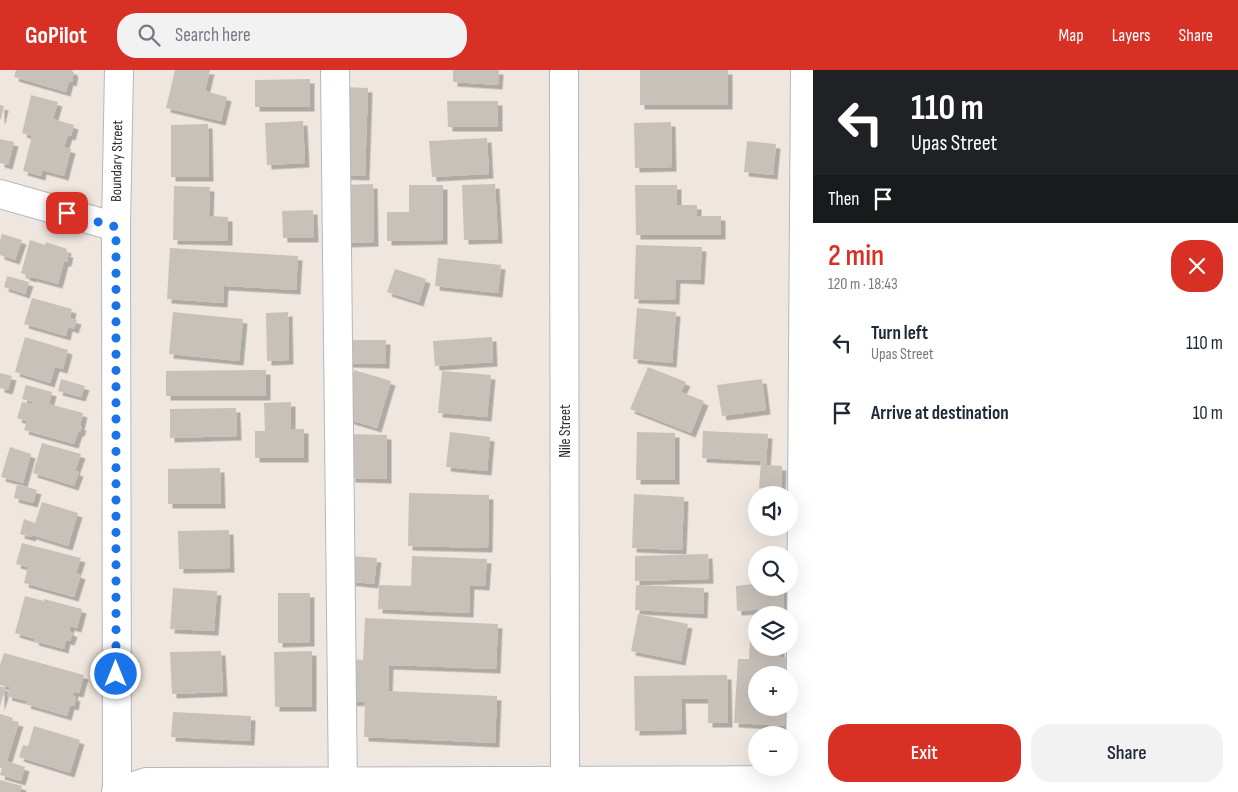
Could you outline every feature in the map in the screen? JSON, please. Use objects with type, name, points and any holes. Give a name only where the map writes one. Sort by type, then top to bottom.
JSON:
[{"type":"street","name":"Boundary Street","points":[[116,792],[116,227],[119,70]]},
{"type":"street","points":[[335,70],[343,787]]},
{"type":"street","name":"Nile Street","points":[[564,70],[565,786]]},
{"type":"street","points":[[116,792],[146,782],[343,787],[804,784],[805,70]]},
{"type":"street","points":[[0,194],[116,227]]},
{"type":"building","points":[[16,70],[73,70],[72,72],[74,72],[72,82],[69,81],[66,92],[14,77]]},
{"type":"building","points":[[175,70],[210,70],[205,91],[227,97],[221,121],[166,108]]},
{"type":"building","points":[[453,70],[499,70],[498,85],[453,82]]},
{"type":"building","points":[[640,70],[728,70],[728,105],[640,105]]},
{"type":"building","points":[[310,79],[310,107],[255,107],[255,80]]},
{"type":"building","points":[[342,87],[368,88],[365,176],[339,175]]},
{"type":"building","points":[[31,95],[58,102],[53,119],[74,125],[71,136],[68,135],[64,147],[71,149],[64,176],[42,170],[41,176],[23,171],[32,136],[22,133]]},
{"type":"building","points":[[447,101],[498,101],[498,127],[448,127]]},
{"type":"building","points":[[0,105],[4,106],[1,119],[0,119]]},
{"type":"building","points":[[303,121],[305,163],[267,165],[265,123]]},
{"type":"building","points":[[671,122],[672,167],[635,168],[634,123]]},
{"type":"building","points":[[208,124],[209,177],[171,177],[171,125]]},
{"type":"building","points":[[487,138],[489,174],[432,177],[429,141]]},
{"type":"building","points":[[0,139],[14,142],[8,165],[0,163]]},
{"type":"building","points":[[747,141],[776,144],[773,175],[744,172]]},
{"type":"building","points":[[373,184],[374,242],[345,243],[344,185]]},
{"type":"building","points":[[495,184],[498,239],[464,240],[462,185]]},
{"type":"building","points":[[409,185],[443,185],[443,240],[387,241],[387,212],[409,212]]},
{"type":"building","points":[[635,185],[677,185],[677,205],[697,205],[697,216],[721,216],[721,235],[636,235]]},
{"type":"building","points":[[174,186],[210,187],[209,216],[228,217],[228,241],[173,240]]},
{"type":"building","points":[[313,210],[314,238],[283,238],[282,211]]},
{"type":"building","points":[[2,234],[22,240],[15,260],[0,255]]},
{"type":"building","points":[[30,240],[45,245],[46,242],[67,249],[66,253],[69,253],[67,262],[64,262],[58,284],[25,276],[21,273]]},
{"type":"building","points":[[636,245],[702,247],[700,280],[676,279],[675,300],[634,299]]},
{"type":"building","points":[[170,248],[298,256],[296,290],[224,286],[223,303],[167,299]]},
{"type":"building","points":[[438,258],[501,265],[498,293],[435,286]]},
{"type":"building","points":[[395,269],[426,279],[419,302],[387,292]]},
{"type":"building","points":[[7,276],[29,282],[25,294],[4,287]]},
{"type":"building","points":[[32,298],[72,309],[70,318],[77,320],[74,329],[68,327],[66,336],[24,324]]},
{"type":"building","points":[[637,308],[676,312],[672,363],[633,359]]},
{"type":"building","points":[[173,312],[243,319],[239,361],[169,354]]},
{"type":"building","points":[[288,312],[289,360],[267,361],[266,313]]},
{"type":"building","points":[[25,337],[68,350],[63,369],[55,367],[50,383],[15,372]]},
{"type":"building","points":[[492,337],[493,362],[435,366],[433,341]]},
{"type":"building","points":[[345,340],[386,340],[385,364],[345,363]]},
{"type":"building","points":[[648,367],[686,382],[681,392],[704,401],[691,433],[630,409]]},
{"type":"building","points":[[266,370],[266,396],[166,396],[166,371]]},
{"type":"building","points":[[354,370],[391,381],[377,428],[340,417]]},
{"type":"building","points":[[442,371],[491,375],[487,417],[438,413]]},
{"type":"building","points":[[0,373],[12,376],[8,390],[0,388]]},
{"type":"building","points":[[61,379],[85,386],[81,397],[58,391]]},
{"type":"building","points":[[762,379],[766,410],[722,416],[717,385]]},
{"type":"building","points":[[26,385],[52,392],[49,404],[83,413],[80,426],[82,426],[74,444],[24,430],[27,421],[17,418],[22,402],[32,404],[33,402],[22,399]]},
{"type":"building","points":[[291,402],[291,429],[304,429],[304,458],[255,458],[255,431],[265,431],[264,403]]},
{"type":"building","points":[[236,408],[237,436],[170,438],[170,409]]},
{"type":"building","points":[[703,431],[768,434],[766,465],[782,466],[781,486],[759,486],[761,461],[702,458]]},
{"type":"building","points":[[450,432],[490,437],[487,471],[446,467]]},
{"type":"building","points":[[637,432],[675,433],[675,480],[636,480]]},
{"type":"building","points":[[351,434],[387,435],[387,479],[351,478]]},
{"type":"building","points":[[42,443],[81,454],[75,471],[79,472],[74,486],[33,473]]},
{"type":"building","points":[[10,447],[31,454],[23,483],[1,477]]},
{"type":"building","points":[[220,468],[221,504],[168,504],[168,469]]},
{"type":"building","points":[[17,484],[37,490],[33,503],[14,498]]},
{"type":"building","points":[[409,493],[489,495],[488,548],[408,546]]},
{"type":"building","points":[[634,494],[684,497],[682,550],[632,548]]},
{"type":"building","points":[[42,502],[78,513],[68,546],[32,535],[31,537],[20,534],[24,519],[35,523]]},
{"type":"building","points":[[229,530],[230,568],[179,569],[178,531]]},
{"type":"building","points":[[22,543],[81,558],[76,573],[81,575],[74,597],[24,583],[28,567],[16,564]]},
{"type":"building","points":[[708,554],[709,579],[635,581],[635,556]]},
{"type":"building","points":[[349,556],[377,558],[374,584],[346,581]]},
{"type":"building","points":[[412,556],[487,559],[485,586],[470,585],[469,613],[378,609],[379,585],[411,586]]},
{"type":"building","points":[[636,585],[704,588],[703,614],[635,610]]},
{"type":"building","points":[[748,585],[748,596],[783,596],[784,606],[748,606],[748,610],[737,611],[736,586]]},
{"type":"building","points":[[173,588],[217,591],[214,631],[170,629]]},
{"type":"building","points":[[278,593],[310,593],[310,642],[278,643]]},
{"type":"building","points":[[25,596],[82,609],[77,628],[70,626],[69,631],[73,633],[70,641],[66,640],[64,649],[34,641],[35,639],[15,633]]},
{"type":"building","points":[[638,614],[688,624],[681,661],[631,651]]},
{"type":"building","points":[[365,618],[498,624],[496,669],[389,665],[388,691],[497,696],[495,743],[364,737],[365,702],[346,701],[348,659],[363,660]]},
{"type":"building","points":[[221,651],[223,692],[172,694],[170,652]]},
{"type":"building","points":[[312,651],[312,707],[275,707],[274,652]]},
{"type":"building","points":[[4,653],[84,675],[79,693],[74,692],[73,696],[76,697],[74,706],[70,705],[67,716],[26,704],[27,701],[7,696],[10,687],[0,685],[0,665]]},
{"type":"building","points":[[749,656],[788,657],[788,666],[748,666],[748,716],[785,716],[784,726],[734,723],[738,659],[749,659]]},
{"type":"building","points":[[727,675],[728,723],[708,723],[708,699],[681,699],[682,730],[635,731],[634,676]]},
{"type":"building","points":[[0,686],[6,688],[0,706]]},
{"type":"building","points":[[173,712],[251,716],[250,741],[171,737]]},
{"type":"building","points":[[0,714],[13,718],[12,721],[19,722],[7,761],[25,767],[21,781],[0,775],[2,768],[0,768]]},
{"type":"building","points":[[34,726],[80,740],[70,773],[19,757],[23,745],[28,746]]},
{"type":"building","points":[[0,780],[22,786],[20,792],[0,792]]},
{"type":"route","points":[[67,213],[116,227],[116,674]]}]
